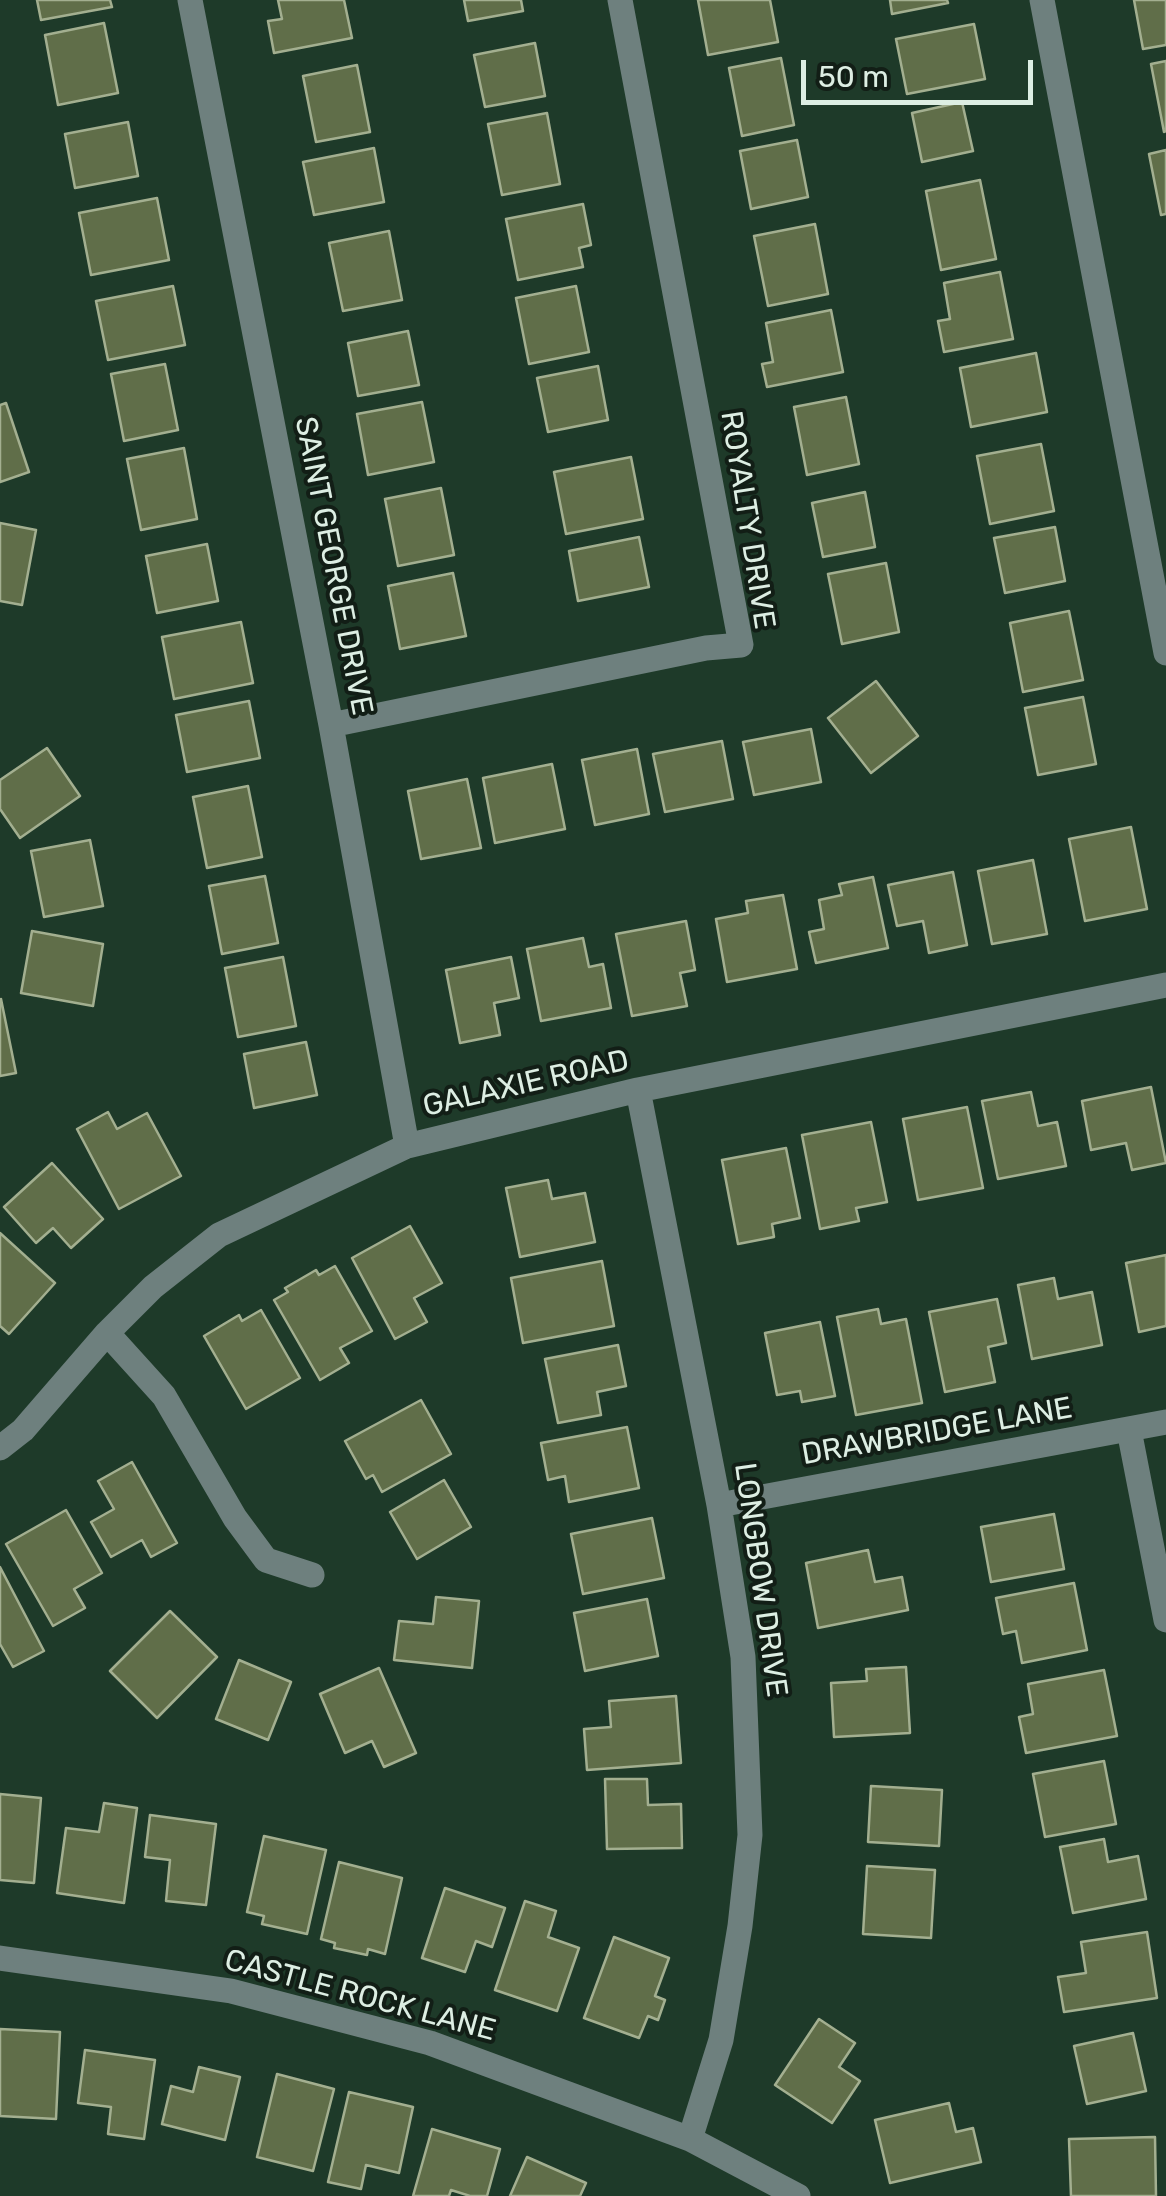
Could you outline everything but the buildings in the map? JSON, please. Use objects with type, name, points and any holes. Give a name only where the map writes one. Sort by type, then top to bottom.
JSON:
[{"type":"street","name":"SAINT GEORGE DRIVE","points":[[190,0],[332,725],[408,1146]]},
{"type":"street","name":"ROYALTY DRIVE","points":[[332,725],[706,648],[740,645],[620,0]]},
{"type":"street","points":[[1042,0],[1166,653]]},
{"type":"street","name":"GALAXIE ROAD","points":[[0,1448],[23,1430],[107,1333],[153,1287],[219,1234],[408,1146],[638,1090],[1166,986]]},
{"type":"street","name":"LONGBOW DRIVE","points":[[638,1090],[719,1505],[744,1658],[750,1835],[721,2040],[690,2139]]},
{"type":"street","points":[[107,1333],[164,1396],[236,1518],[266,1560],[312,1576]]},
{"type":"street","name":"DRAWBRIDGE LANE","points":[[719,1505],[1166,1422]]},
{"type":"street","points":[[1129,1430],[1166,1620]]},
{"type":"street","name":"CASTLE ROCK LANE","points":[[0,1958],[232,1991],[430,2043],[690,2139],[798,2196]]}]
